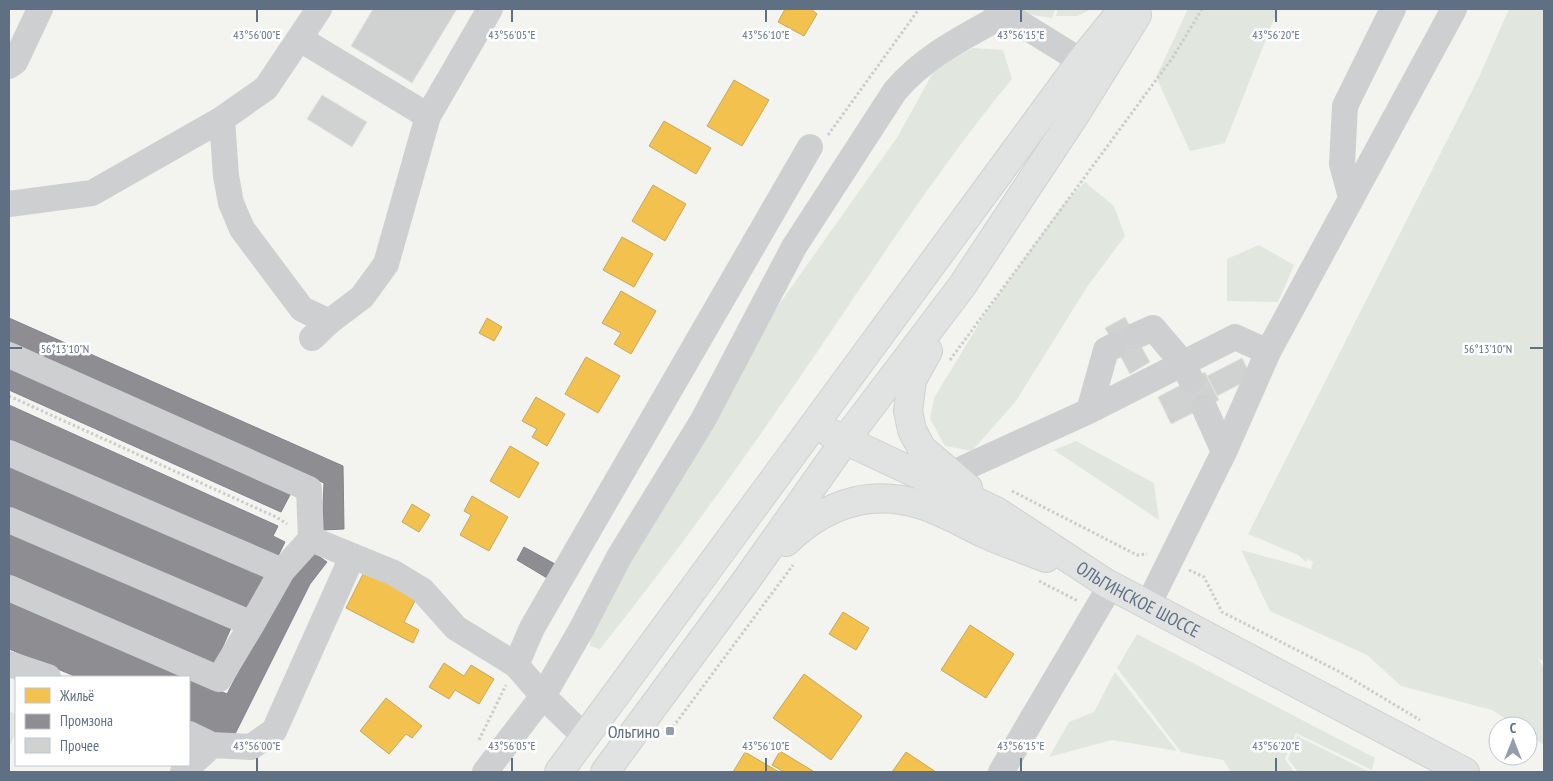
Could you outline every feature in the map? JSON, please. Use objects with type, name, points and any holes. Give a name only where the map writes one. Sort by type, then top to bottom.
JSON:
[{"type":"main road","points":[[559,772],[814,427],[1081,60],[1123,9]]},
{"type":"main road","points":[[605,772],[745,582],[846,439],[962,286],[1073,118],[1140,9]]},
{"type":"main road","points":[[962,286],[912,380],[908,411],[912,430],[922,449],[996,512]]},
{"type":"main road","name":"ОЛЬГИНСКОЕ ШОССЕ","points":[[814,427],[846,439],[996,512],[1109,584],[1465,772]]},
{"type":"main road","points":[[745,582],[804,525],[827,510],[850,502],[898,500],[922,505],[945,514],[986,534],[1109,584]]},
{"type":"street","points":[[9,66],[16,62],[40,9]]},
{"type":"street","points":[[9,204],[92,193],[222,119],[266,88],[319,9]]},
{"type":"street","points":[[222,119],[229,194],[242,229],[302,309],[321,330],[362,297],[386,264],[428,116],[490,9]]},
{"type":"street","points":[[1351,198],[1342,164],[1345,106],[1393,9]]},
{"type":"street","points":[[1148,605],[1224,452],[1268,352],[1454,9]]},
{"type":"street","points":[[486,772],[543,696],[581,630],[619,557],[703,420],[794,247],[843,168],[895,92],[913,71],[932,55],[1001,11],[1081,60]]},
{"type":"street","points":[[300,40],[428,116]]},
{"type":"street","points":[[516,665],[537,619],[809,147],[843,168]]},
{"type":"street","points":[[1089,411],[1106,350],[1153,328],[1186,371]]},
{"type":"street","points":[[951,474],[1089,411],[1186,371],[1235,337],[1268,352]]},
{"type":"street","points":[[9,355],[310,489],[310,540],[282,571],[219,679],[9,588]]},
{"type":"street","points":[[1204,407],[1224,452]]},
{"type":"street","points":[[9,453],[282,571]]},
{"type":"street","points":[[9,520],[252,624]]},
{"type":"street","points":[[310,540],[394,573],[422,590],[456,628],[516,665],[543,696],[584,736]]},
{"type":"street","points":[[190,734],[212,745],[252,747],[274,731],[352,557]]},
{"type":"street","points":[[1001,772],[1096,610],[1109,584]]},
{"type":"street","points":[[9,664],[45,676]]},
{"type":"street","points":[[190,765],[212,745]]},
{"type":"path","points":[[809,147],[919,9]]},
{"type":"path","points":[[947,364],[1173,57],[1202,9]]},
{"type":"path","points":[[9,396],[276,517],[310,540]]},
{"type":"path","points":[[670,731],[797,560]]},
{"type":"path","points":[[1036,580],[1096,610]]},
{"type":"path","points":[[476,745],[516,665]]},
{"type":"shaded area","points":[[1015,9],[1055,9],[1052,18],[1014,12]]},
{"type":"shaded area","points":[[1058,9],[1092,9],[1077,16],[1056,16]]},
{"type":"shaded area","points":[[1188,9],[1278,9],[1225,143],[1190,151],[1156,77]]},
{"type":"shaded area","points":[[1509,9],[1544,9],[1544,661],[1538,659],[1544,667],[1544,745],[1538,741],[1538,716],[1501,716],[1492,710],[1401,686],[1367,655],[1270,611],[1241,550],[1311,569],[1313,562],[1307,559],[1306,562],[1298,555],[1248,534],[1479,77]]},
{"type":"shaded area","points":[[973,48],[1003,50],[1012,79],[925,194],[697,523],[600,649],[590,646],[591,632],[766,323],[898,136],[936,67]]},
{"type":"shaded area","points":[[1085,182],[1114,206],[1125,236],[1087,287],[1016,401],[972,451],[945,446],[930,419],[934,398],[985,314],[1062,206]]},
{"type":"shaded area","points":[[1259,245],[1294,265],[1278,302],[1227,301],[1227,259]]},
{"type":"shaded area","points":[[1076,441],[1154,483],[1159,520],[1054,450]]},
{"type":"shaded area","points":[[1137,634],[1375,758],[1372,770],[1296,733],[1285,759],[1294,772],[1231,772],[1223,760],[1181,752],[1117,668]]},
{"type":"shaded area","points":[[1115,672],[1177,751],[1112,740],[1049,757],[1069,722],[1094,712]]},
{"type":"shaded area","points":[[9,711],[15,714],[15,734],[9,748]]},
{"type":"shaded area","points":[[1297,736],[1370,772],[1298,772],[1288,759]]},
{"type":"building: Жильё","points":[[785,9],[811,9],[817,14],[804,36],[778,22]]},
{"type":"building: Жильё","points":[[734,80],[769,100],[742,146],[707,126]]},
{"type":"building: Жильё","points":[[664,121],[711,148],[696,174],[649,146]]},
{"type":"building: Жильё","points":[[653,185],[686,204],[665,241],[632,221]]},
{"type":"building: Жильё","points":[[622,237],[653,254],[634,287],[603,270]]},
{"type":"building: Жильё","points":[[621,291],[656,311],[631,354],[614,344],[621,333],[602,323]]},
{"type":"building: Жильё","points":[[487,318],[502,327],[494,341],[479,333]]},
{"type":"building: Жильё","points":[[586,357],[620,376],[598,413],[565,394]]},
{"type":"building: Жильё","points":[[536,397],[565,414],[547,446],[532,437],[537,429],[522,421]]},
{"type":"building: Жильё","points":[[510,446],[539,463],[519,498],[490,481]]},
{"type":"building: Жильё","points":[[472,496],[508,517],[489,551],[460,535],[471,515],[464,511]]},
{"type":"building: Жильё","points":[[412,504],[430,515],[419,532],[402,522]]},
{"type":"building: Жильё","points":[[366,568],[418,595],[404,622],[419,630],[413,643],[346,608]]},
{"type":"building: Жильё","points":[[843,612],[869,628],[856,650],[829,634]]},
{"type":"building: Жильё","points":[[970,625],[1014,654],[986,698],[941,670]]},
{"type":"building: Жильё","points":[[444,663],[464,676],[471,665],[494,679],[479,704],[455,690],[449,699],[429,687]]},
{"type":"building: Жильё","points":[[804,674],[862,716],[831,760],[773,718]]},
{"type":"building: Жильё","points":[[386,698],[422,726],[412,738],[406,734],[389,754],[360,731]]},
{"type":"building: Жильё","points":[[780,751],[813,771],[784,772],[772,765]]},
{"type":"building: Жильё","points":[[745,752],[779,772],[733,772]]},
{"type":"building: Жильё","points":[[906,752],[936,772],[892,772]]},
{"type":"building: Промзона","points":[[9,318],[343,466],[344,529],[322,530],[324,483],[9,344]]},
{"type":"building: Промзона","points":[[9,366],[291,493],[281,512],[9,390]]},
{"type":"building: Промзона","points":[[9,405],[278,526],[273,536],[285,542],[278,556],[9,440]]},
{"type":"building: Промзона","points":[[9,461],[268,577],[246,608],[84,541],[9,507]]},
{"type":"building: Промзона","points":[[9,529],[231,628],[215,664],[9,577]]},
{"type":"building: Промзона","points":[[524,547],[555,564],[547,578],[517,560]]},
{"type":"building: Промзона","points":[[314,553],[327,562],[310,584],[232,740],[190,723],[190,677],[227,694],[260,631],[296,571]]},
{"type":"building: Промзона","points":[[9,600],[109,640],[188,676],[75,676],[9,649]]},
{"type":"building: Прочее","points":[[373,9],[457,9],[412,83],[351,46]]},
{"type":"building: Прочее","points":[[322,95],[367,122],[352,147],[307,119]]},
{"type":"building: Прочее","points":[[1125,317],[1150,362],[1130,374],[1105,328]]},
{"type":"building: Прочее","points":[[1242,358],[1252,378],[1217,396],[1207,376]]},
{"type":"building: Прочее","points":[[1205,372],[1219,400],[1171,424],[1158,397]]},
{"type":"place","name":"Ольгино","points":[[670,731]]}]
